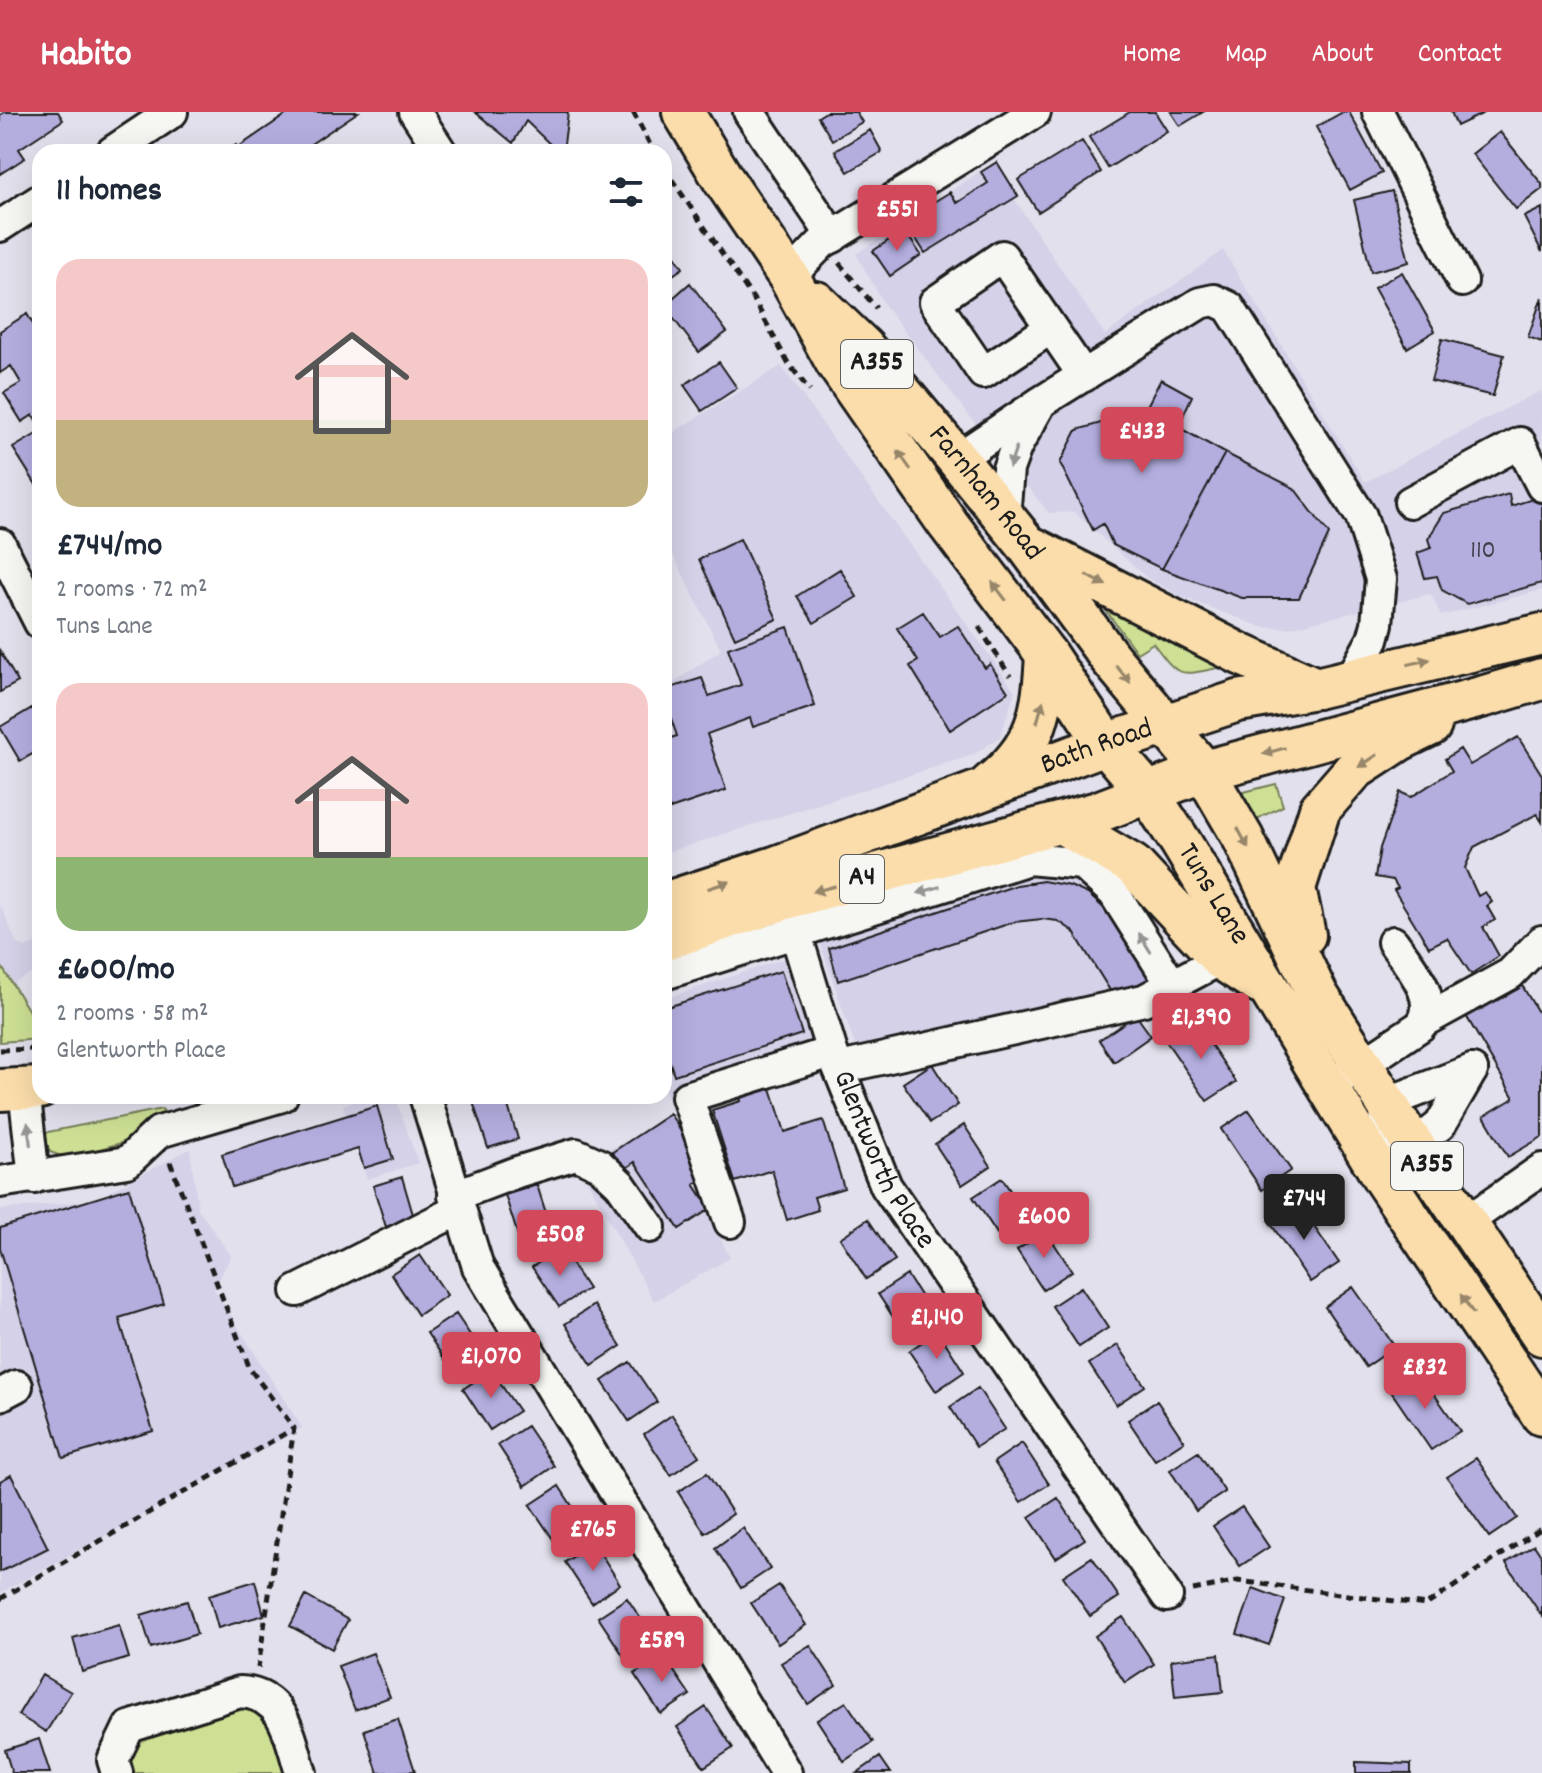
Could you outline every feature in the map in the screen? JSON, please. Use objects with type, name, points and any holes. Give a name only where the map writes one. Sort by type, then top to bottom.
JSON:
[{"type":"main road","name":"Farnham Road","points":[[683,112],[723,179],[789,277],[845,377],[948,524],[1046,654],[1106,744]]},
{"type":"main road","name":"Farnham Road","points":[[789,277],[864,348],[1015,531],[1110,658],[1165,725]]},
{"type":"main road","points":[[1015,531],[1240,654],[1334,682]]},
{"type":"main road","name":"Bath Road","points":[[672,900],[775,867],[1106,744],[1238,701],[1542,634]]},
{"type":"main road","points":[[950,803],[986,786],[1024,751],[1044,701],[1046,654]]},
{"type":"main road","name":"Bath Road","points":[[672,938],[789,916],[1204,771],[1542,679]]},
{"type":"main road","points":[[1317,994],[1295,888],[1320,809],[1354,770],[1400,740],[1485,696]]},
{"type":"main road","name":"Tuns Lane","points":[[1165,725],[1204,771],[1243,838],[1317,994],[1345,1076],[1385,1153],[1542,1415]]},
{"type":"main road","name":"Tuns Lane","points":[[1106,744],[1148,793],[1272,993],[1345,1076],[1386,1103],[1385,1153]]},
{"type":"main road","points":[[1061,823],[1133,865],[1221,959],[1272,993]]},
{"type":"main road","name":"Tuns Lane","points":[[1385,1153],[1466,1222],[1542,1335]]},
{"type":"street","points":[[124,144],[172,112]]},
{"type":"street","points":[[415,112],[436,144]]},
{"type":"street","points":[[749,112],[833,237]]},
{"type":"street","points":[[789,277],[822,243],[1035,112]]},
{"type":"street","points":[[1378,112],[1462,281]]},
{"type":"street","points":[[0,226],[32,205]]},
{"type":"street","points":[[957,459],[1041,402],[1200,303],[1214,300],[1229,307],[1361,516],[1381,579],[1373,639],[1334,682]]},
{"type":"street","points":[[1051,328],[1084,376]]},
{"type":"street","points":[[1015,531],[1008,469],[1016,447],[1041,402]]},
{"type":"street","points":[[1410,502],[1520,443],[1542,486]]},
{"type":"street","points":[[0,544],[32,607]]},
{"type":"street","name":"Bath Road","points":[[672,970],[789,916],[1029,859],[1082,864],[1114,893],[1172,985]]},
{"type":"street","name":"Glentworth Place","points":[[789,916],[836,1060],[886,1186],[1167,1596]]},
{"type":"street","points":[[1345,1076],[1426,1020],[1510,974],[1542,941]]},
{"type":"street","points":[[1393,942],[1424,990],[1428,1000],[1426,1020]]},
{"type":"street","points":[[730,1222],[687,1097],[836,1060],[1144,1000],[1221,959]]},
{"type":"street","points":[[1385,1153],[1440,1125],[1472,1070],[1386,1103]]},
{"type":"street","points":[[26,1088],[34,1178]]},
{"type":"street","points":[[0,1182],[127,1162],[159,1132],[255,1104]]},
{"type":"street","points":[[427,1104],[478,1267],[786,1773]]},
{"type":"street","points":[[297,1291],[517,1172],[576,1154],[600,1165],[620,1184],[650,1227]]},
{"type":"street","points":[[1466,1222],[1542,1169]]},
{"type":"street","points":[[117,1773],[113,1760],[129,1727],[240,1692],[255,1693],[283,1714],[301,1773]]},
{"type":"path","points":[[633,112],[650,144]]},
{"type":"path","points":[[672,180],[754,300],[788,363],[818,401]]},
{"type":"path","points":[[976,623],[1017,685]]},
{"type":"path","points":[[0,1050],[32,1049]]},
{"type":"path","points":[[159,1132],[250,1369],[294,1428],[255,1693]]},
{"type":"path","points":[[0,1599],[294,1428]]},
{"type":"path","points":[[1167,1596],[1238,1581],[1426,1605],[1542,1528]]},
{"type":"shaded area","points":[[993,163],[1105,335],[1223,250],[1365,482],[1540,391],[1542,590],[1441,616],[1431,594],[1288,628],[1262,627],[1182,597],[1147,578],[1074,512],[1049,513],[886,307],[856,254]]},
{"type":"shaded area","points":[[781,366],[1015,691],[1000,737],[973,755],[672,850],[672,684],[721,650],[672,553],[672,433]]},
{"type":"shaded area","points":[[1052,865],[1107,890],[1156,971],[1158,1009],[864,1072],[819,940]]},
{"type":"shaded area","points":[[0,904],[17,944],[32,945],[32,973],[11,984],[0,964]]},
{"type":"shaded area","points":[[792,956],[826,1055],[672,1097],[672,996]]},
{"type":"shaded area","points":[[398,1104],[418,1163],[367,1179],[343,1105]]},
{"type":"shaded area","points":[[652,1127],[707,1211],[730,1258],[654,1301],[579,1166]]},
{"type":"shaded area","points":[[190,1149],[198,1209],[231,1256],[214,1289],[302,1428],[0,1593],[0,1210],[94,1200]]},
{"type":"green space","points":[[1099,601],[1222,667],[1181,672],[1153,643],[1137,653]]},
{"type":"green space","points":[[1276,784],[1283,806],[1255,820],[1240,793]]},
{"type":"green space","points":[[0,964],[32,1016],[32,1040],[0,1042]]},
{"type":"green space","points":[[162,1109],[167,1116],[132,1140],[67,1158],[50,1152],[43,1133]]},
{"type":"green space","points":[[251,1705],[269,1718],[286,1773],[134,1773],[129,1757],[136,1741]]},
{"type":"building","points":[[5,112],[58,112],[63,120],[19,149],[25,158],[0,174],[0,115]]},
{"type":"building","points":[[290,112],[358,112],[311,144],[243,144]]},
{"type":"building","points":[[475,112],[568,112],[564,144],[550,144],[526,121],[513,143]]},
{"type":"building","points":[[826,112],[856,112],[862,122],[832,140],[818,117]]},
{"type":"building","points":[[1130,112],[1155,112],[1167,131],[1108,168],[1089,137]]},
{"type":"building","points":[[1171,112],[1203,112],[1180,126]]},
{"type":"building","points":[[1343,112],[1349,112],[1382,173],[1350,190],[1316,127]]},
{"type":"building","points":[[1451,112],[1486,112],[1457,126]]},
{"type":"building","points":[[870,130],[882,152],[848,172],[835,151]]},
{"type":"building","points":[[1500,132],[1542,184],[1542,189],[1516,209],[1472,154]]},
{"type":"building","points":[[1082,141],[1101,172],[1038,212],[1018,180]]},
{"type":"building","points":[[997,162],[1018,196],[925,253],[904,220],[950,192],[957,203],[988,183],[981,172]]},
{"type":"building","points":[[1392,191],[1409,262],[1371,272],[1354,200]]},
{"type":"building","points":[[1542,208],[1542,252],[1524,217]]},
{"type":"building","points":[[904,230],[921,255],[890,276],[873,251]]},
{"type":"building","points":[[672,251],[683,268],[672,276]]},
{"type":"building","points":[[1402,272],[1435,331],[1407,348],[1374,288]]},
{"type":"building","points":[[690,283],[727,332],[699,352],[672,317],[672,299]]},
{"type":"building","points":[[1542,297],[1542,342],[1528,337]]},
{"type":"building","points":[[27,314],[32,322],[32,416],[22,422],[4,393],[21,383],[11,366],[0,373],[0,331]]},
{"type":"building","points":[[1442,339],[1504,355],[1493,396],[1431,381]]},
{"type":"building","points":[[719,362],[737,388],[702,411],[684,385]]},
{"type":"building","points":[[1161,379],[1192,396],[1178,427],[1225,453],[1162,569],[1113,545],[1103,524],[1093,530],[1060,463],[1077,430],[1145,410]]},
{"type":"building","points":[[32,437],[32,478],[13,448]]},
{"type":"building","points":[[1225,453],[1294,488],[1329,534],[1299,598],[1242,598],[1162,569]]},
{"type":"building","points":[[1509,494],[1511,506],[1542,496],[1542,583],[1467,604],[1442,590],[1437,576],[1425,578],[1417,553],[1431,548],[1428,539],[1444,513]]},
{"type":"building","points":[[740,539],[777,619],[735,638],[699,559]]},
{"type":"building","points":[[840,569],[857,597],[814,623],[797,596]]},
{"type":"building","points":[[923,612],[940,637],[958,626],[985,668],[990,664],[1008,692],[950,730],[910,666],[918,661],[897,628]]},
{"type":"building","points":[[788,627],[815,706],[753,727],[750,718],[707,734],[726,790],[672,808],[672,738],[677,736],[672,721],[672,687],[702,678],[709,696],[741,685],[728,648]]},
{"type":"building","points":[[0,651],[18,682],[0,692]]},
{"type":"building","points":[[32,708],[32,754],[20,761],[0,727]]},
{"type":"building","points":[[1518,737],[1542,775],[1542,822],[1537,814],[1474,847],[1465,868],[1478,896],[1485,892],[1492,902],[1487,906],[1495,920],[1483,927],[1499,956],[1471,974],[1447,938],[1429,947],[1394,890],[1398,888],[1393,880],[1375,877],[1380,848],[1400,792],[1411,797],[1452,771],[1445,759],[1460,749],[1470,765]]},
{"type":"building","points":[[1043,881],[1070,886],[1088,894],[1106,910],[1150,981],[1111,992],[1073,931],[1058,921],[1042,919],[1014,922],[838,981],[829,948],[1017,885]]},
{"type":"building","points":[[781,971],[802,1034],[674,1075],[672,1005]]},
{"type":"building","points":[[1520,982],[1542,1019],[1542,1137],[1508,1157],[1484,1116],[1514,1098],[1465,1014]]},
{"type":"building","points":[[1136,1015],[1151,1036],[1114,1062],[1099,1040]]},
{"type":"building","points":[[1195,1021],[1236,1082],[1207,1101],[1166,1041]]},
{"type":"building","points":[[932,1064],[958,1105],[930,1123],[903,1083]]},
{"type":"building","points":[[769,1082],[785,1132],[823,1120],[844,1188],[814,1197],[818,1210],[787,1220],[772,1170],[735,1182],[712,1110],[741,1101],[738,1092]]},
{"type":"building","points":[[474,1104],[508,1104],[518,1139],[488,1148]]},
{"type":"building","points":[[377,1106],[393,1159],[364,1168],[358,1149],[232,1187],[222,1154]]},
{"type":"building","points":[[1249,1110],[1291,1170],[1262,1190],[1221,1129]]},
{"type":"building","points":[[670,1114],[709,1174],[694,1184],[710,1209],[679,1229],[635,1162],[622,1171],[611,1153]]},
{"type":"building","points":[[964,1125],[991,1166],[962,1185],[935,1144]]},
{"type":"building","points":[[402,1177],[414,1218],[386,1227],[373,1186]]},
{"type":"building","points":[[1002,1178],[1028,1219],[1000,1238],[973,1197]]},
{"type":"building","points":[[537,1185],[553,1235],[521,1245],[505,1195]]},
{"type":"building","points":[[129,1188],[164,1304],[119,1318],[153,1431],[63,1458],[0,1248],[0,1228]]},
{"type":"building","points":[[1297,1202],[1339,1263],[1310,1282],[1269,1221]]},
{"type":"building","points":[[868,1219],[895,1260],[866,1279],[840,1238]]},
{"type":"building","points":[[1046,1231],[1072,1271],[1043,1290],[1017,1250]]},
{"type":"building","points":[[561,1248],[588,1289],[559,1307],[532,1267]]},
{"type":"building","points":[[420,1255],[447,1295],[418,1315],[391,1274]]},
{"type":"building","points":[[907,1275],[933,1316],[905,1335],[878,1294]]},
{"type":"building","points":[[1081,1287],[1108,1328],[1079,1347],[1052,1306]]},
{"type":"building","points":[[1353,1287],[1395,1347],[1366,1367],[1325,1307]]},
{"type":"building","points":[[594,1305],[621,1346],[592,1365],[565,1324]]},
{"type":"building","points":[[456,1314],[483,1354],[454,1373],[427,1333]]},
{"type":"building","points":[[938,1331],[964,1372],[936,1391],[909,1351]]},
{"type":"building","points":[[1118,1345],[1145,1386],[1116,1405],[1089,1364]]},
{"type":"building","points":[[630,1362],[657,1402],[629,1421],[602,1381]]},
{"type":"building","points":[[491,1370],[519,1411],[490,1430],[463,1389]]},
{"type":"building","points":[[1418,1371],[1460,1431],[1431,1450],[1390,1390]]},
{"type":"building","points":[[978,1388],[1005,1429],[976,1447],[950,1407]]},
{"type":"building","points":[[1157,1401],[1184,1441],[1155,1460],[1128,1420]]},
{"type":"building","points":[[672,1415],[699,1456],[671,1475],[644,1434]]},
{"type":"building","points":[[527,1426],[554,1466],[525,1486],[498,1445]]},
{"type":"building","points":[[1022,1443],[1049,1484],[1021,1502],[994,1462]]},
{"type":"building","points":[[1198,1452],[1225,1492],[1196,1511],[1170,1470]]},
{"type":"building","points":[[1476,1458],[1517,1518],[1489,1537],[1447,1477]]},
{"type":"building","points":[[707,1473],[733,1514],[705,1533],[678,1492]]},
{"type":"building","points":[[11,1475],[48,1548],[0,1572],[0,1481]]},
{"type":"building","points":[[559,1486],[585,1526],[557,1545],[530,1505]]},
{"type":"building","points":[[1058,1498],[1085,1539],[1056,1558],[1029,1517]]},
{"type":"building","points":[[1242,1507],[1269,1547],[1240,1566],[1213,1526]]},
{"type":"building","points":[[743,1528],[770,1569],[741,1588],[715,1548]]},
{"type":"building","points":[[594,1543],[620,1584],[592,1603],[565,1562]]},
{"type":"building","points":[[1534,1545],[1542,1557],[1542,1616],[1506,1563]]},
{"type":"building","points":[[1092,1557],[1119,1597],[1090,1616],[1063,1576]]},
{"type":"building","points":[[255,1581],[264,1615],[218,1628],[209,1595]]},
{"type":"building","points":[[779,1585],[806,1625],[778,1644],[751,1603]]},
{"type":"building","points":[[1253,1588],[1285,1600],[1269,1645],[1237,1634]]},
{"type":"building","points":[[306,1596],[348,1620],[332,1649],[290,1626]]},
{"type":"building","points":[[627,1598],[654,1639],[625,1658],[598,1617]]},
{"type":"building","points":[[187,1601],[197,1634],[151,1648],[141,1615]]},
{"type":"building","points":[[1123,1617],[1154,1664],[1125,1683],[1095,1636]]},
{"type":"building","points":[[119,1625],[129,1658],[82,1672],[73,1638]]},
{"type":"building","points":[[810,1645],[836,1685],[808,1704],[781,1663]]},
{"type":"building","points":[[373,1653],[390,1697],[355,1710],[338,1666]]},
{"type":"building","points":[[1219,1654],[1223,1692],[1175,1697],[1171,1660]]},
{"type":"building","points":[[663,1655],[690,1695],[661,1714],[634,1674]]},
{"type":"building","points":[[42,1675],[71,1692],[46,1732],[18,1715]]},
{"type":"building","points":[[846,1702],[873,1742],[844,1761],[817,1720]]},
{"type":"building","points":[[706,1707],[733,1748],[704,1767],[677,1727]]},
{"type":"building","points":[[398,1719],[415,1771],[378,1773],[364,1730]]},
{"type":"building","points":[[39,1739],[50,1773],[12,1773],[5,1750]]},
{"type":"building","points":[[880,1757],[891,1773],[857,1773]]},
{"type":"building","points":[[1356,1762],[1411,1764],[1411,1773],[1356,1773]]}]
